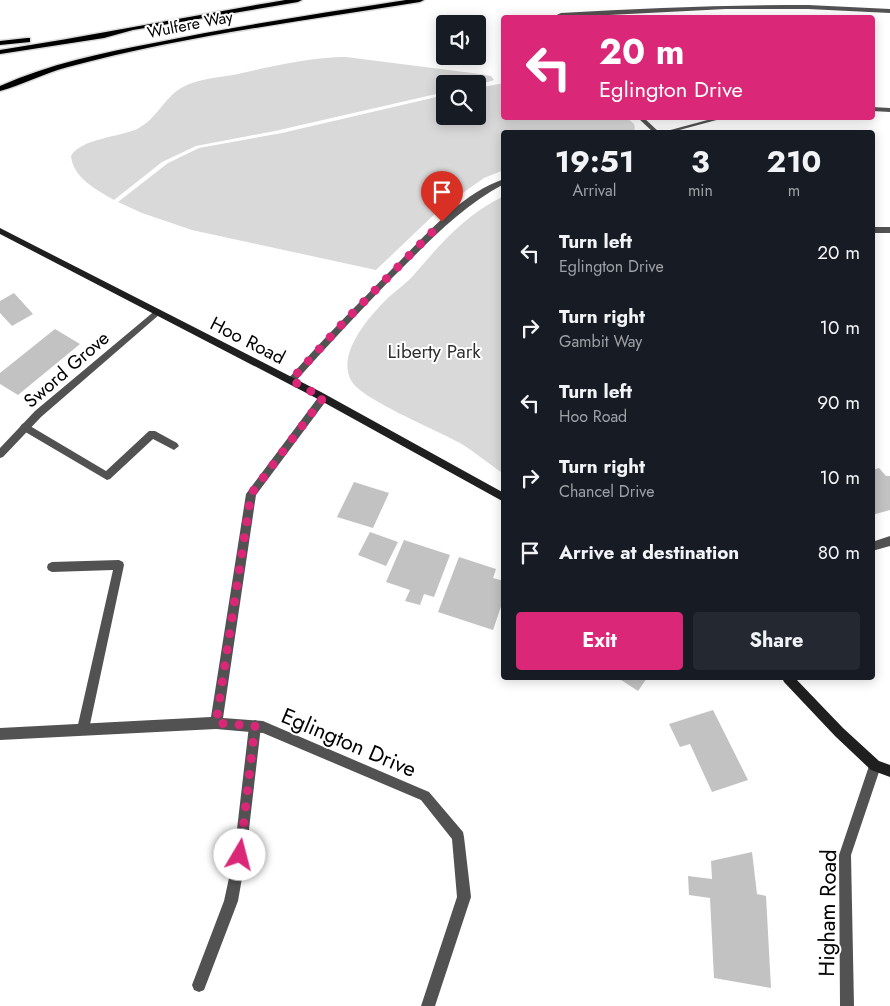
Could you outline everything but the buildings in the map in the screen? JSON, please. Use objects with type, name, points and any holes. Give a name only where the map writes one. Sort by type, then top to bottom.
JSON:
[{"type":"main road","name":"Wulfere Way","points":[[0,52],[104,36],[132,28],[298,0]]},
{"type":"main road","name":"Wulfere Way","points":[[0,89],[32,74],[154,45],[250,26],[420,0]]},
{"type":"main road","points":[[0,43],[132,28]]},
{"type":"main road","name":"Hoo Road","points":[[0,232],[291,380],[455,469],[501,496]]},
{"type":"main road","points":[[790,680],[839,732],[876,766],[890,770]]},
{"type":"street","points":[[562,15],[628,10],[856,8],[890,11]]},
{"type":"street","points":[[875,109],[890,110]]},
{"type":"street","points":[[643,120],[654,130]]},
{"type":"street","points":[[674,130],[713,120]]},
{"type":"street","points":[[291,380],[343,323],[442,222],[468,202],[501,183]]},
{"type":"street","points":[[875,230],[890,230]]},
{"type":"street","name":"Sword Grove","points":[[0,454],[38,414],[156,312]]},
{"type":"street","points":[[216,723],[251,494],[323,398]]},
{"type":"street","points":[[25,427],[106,476],[152,434],[174,446]]},
{"type":"street","points":[[875,546],[890,540]]},
{"type":"street","points":[[52,567],[119,565],[83,730]]},
{"type":"street","name":"Eglington Drive","points":[[0,734],[216,723],[263,727],[425,796],[458,837],[464,897],[428,1006]]},
{"type":"street","points":[[199,985],[231,901],[240,855],[255,726]]},
{"type":"street","name":"Higham Road","points":[[847,1006],[845,855],[876,766]]},
{"type":"green space","points":[[332,57],[346,57],[486,75],[436,75],[436,94],[275,131],[196,146],[162,162],[114,200],[100,192],[76,171],[71,156],[76,150],[91,142],[129,132],[144,125],[169,98],[187,85],[206,79]]},
{"type":"green space","points":[[486,75],[491,76],[494,80],[486,82]]},
{"type":"green space","points":[[501,84],[501,120],[629,120],[634,124],[635,129],[501,130],[501,171],[484,178],[440,209],[376,270],[192,230],[142,213],[118,202],[168,163],[199,148],[282,133],[436,97],[436,125],[486,125],[486,86]]},
{"type":"green space","name":"Liberty Park","points":[[501,198],[501,472],[460,443],[371,398],[359,390],[352,382],[348,372],[350,351],[368,319],[411,278],[453,232],[489,204]]},
{"type":"route","points":[[240,855],[255,726],[216,723],[251,494],[323,398],[291,380],[343,323],[442,222]]}]
